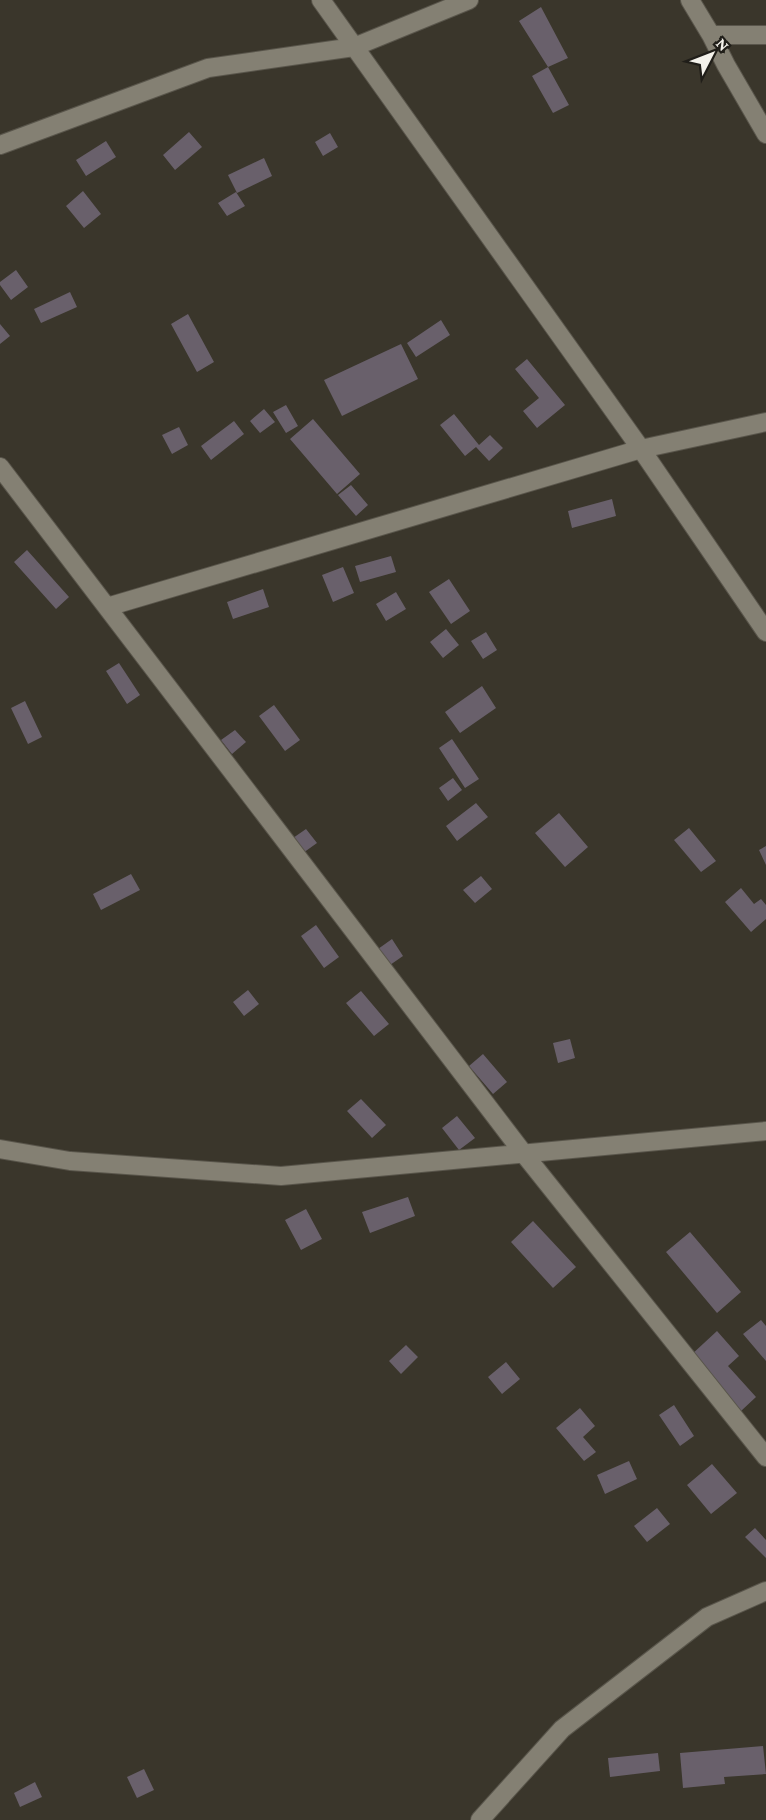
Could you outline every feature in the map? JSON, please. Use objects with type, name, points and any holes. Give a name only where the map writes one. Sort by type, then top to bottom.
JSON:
[{"type":"street","points":[[321,0],[640,449],[766,632]]},
{"type":"street","points":[[0,145],[208,68],[354,47],[469,0]]},
{"type":"street","points":[[690,0],[766,134]]},
{"type":"street","points":[[711,35],[766,35]]},
{"type":"street","points":[[107,607],[640,449],[766,422]]},
{"type":"street","points":[[0,467],[524,1154],[766,1457]]},
{"type":"street","points":[[0,1149],[70,1161],[281,1176],[766,1131]]},
{"type":"street","points":[[480,1820],[562,1729],[707,1617],[766,1590]]},
{"type":"building","points":[[541,7],[568,58],[548,67],[519,21]]},
{"type":"building","points":[[548,67],[569,105],[553,113],[532,76]]},
{"type":"building","points":[[189,132],[202,147],[175,170],[163,155]]},
{"type":"building","points":[[330,133],[338,147],[323,156],[315,142]]},
{"type":"building","points":[[106,141],[116,157],[86,176],[76,160]]},
{"type":"building","points":[[264,158],[272,176],[237,193],[228,175]]},
{"type":"building","points":[[83,191],[101,214],[84,228],[66,206]]},
{"type":"building","points":[[236,192],[245,206],[227,216],[218,203]]},
{"type":"building","points":[[16,270],[28,287],[11,300],[0,282]]},
{"type":"building","points":[[70,292],[77,307],[41,323],[34,309]]},
{"type":"building","points":[[188,314],[214,362],[197,372],[171,324]]},
{"type":"building","points":[[441,320],[450,335],[416,357],[407,343]]},
{"type":"building","points":[[0,324],[10,336],[0,344]]},
{"type":"building","points":[[401,344],[418,379],[342,416],[324,380]]},
{"type":"building","points":[[527,359],[565,405],[537,428],[523,411],[539,398],[515,369]]},
{"type":"building","points":[[286,405],[298,426],[286,433],[273,412]]},
{"type":"building","points":[[264,409],[275,422],[260,433],[250,421]]},
{"type":"building","points":[[454,414],[479,445],[490,435],[503,448],[489,461],[476,447],[465,456],[440,425]]},
{"type":"building","points":[[313,419],[360,474],[337,494],[290,439]]},
{"type":"building","points":[[234,421],[244,434],[211,460],[201,446]]},
{"type":"building","points":[[179,427],[188,445],[172,454],[162,435]]},
{"type":"building","points":[[351,485],[368,505],[356,516],[338,495]]},
{"type":"building","points":[[612,499],[616,516],[572,528],[568,511]]},
{"type":"building","points":[[27,550],[69,597],[56,609],[14,562]]},
{"type":"building","points":[[391,556],[396,572],[360,582],[355,566]]},
{"type":"building","points":[[343,567],[354,593],[333,602],[322,575]]},
{"type":"building","points":[[449,579],[470,611],[451,624],[429,592]]},
{"type":"building","points":[[263,589],[269,607],[233,619],[227,602]]},
{"type":"building","points":[[396,592],[406,609],[386,621],[376,604]]},
{"type":"building","points":[[446,629],[459,645],[443,658],[430,642]]},
{"type":"building","points":[[486,632],[497,650],[483,659],[471,641]]},
{"type":"building","points":[[119,663],[140,695],[127,704],[106,671]]},
{"type":"building","points":[[482,686],[496,708],[460,733],[445,712]]},
{"type":"building","points":[[25,701],[42,737],[28,744],[11,708]]},
{"type":"building","points":[[274,705],[300,740],[285,751],[259,716]]},
{"type":"building","points":[[235,730],[246,742],[232,754],[221,740]]},
{"type":"building","points":[[452,739],[479,779],[465,788],[439,748]]},
{"type":"building","points":[[453,778],[462,790],[448,801],[439,788]]},
{"type":"building","points":[[476,803],[488,817],[457,841],[446,826]]},
{"type":"building","points":[[559,813],[588,847],[565,867],[535,833]]},
{"type":"building","points":[[689,828],[716,861],[701,872],[674,840]]},
{"type":"building","points":[[306,829],[317,843],[303,853],[293,838]]},
{"type":"building","points":[[766,846],[766,865],[759,850]]},
{"type":"building","points":[[131,874],[140,890],[101,910],[93,894]]},
{"type":"building","points":[[481,876],[492,889],[475,903],[463,890]]},
{"type":"building","points":[[741,888],[754,904],[761,899],[766,905],[766,919],[751,932],[725,902]]},
{"type":"building","points":[[316,925],[339,957],[324,968],[301,936]]},
{"type":"building","points":[[392,939],[403,956],[390,965],[378,949]]},
{"type":"building","points":[[248,990],[259,1004],[244,1016],[233,1002]]},
{"type":"building","points":[[361,991],[389,1024],[374,1036],[346,1003]]},
{"type":"building","points":[[570,1039],[575,1058],[558,1063],[553,1043]]},
{"type":"building","points":[[483,1054],[507,1082],[493,1094],[469,1066]]},
{"type":"building","points":[[361,1099],[386,1125],[372,1138],[347,1111]]},
{"type":"building","points":[[457,1116],[475,1138],[459,1150],[442,1128]]},
{"type":"building","points":[[408,1197],[415,1216],[370,1233],[362,1212]]},
{"type":"building","points":[[306,1209],[322,1239],[301,1250],[285,1220]]},
{"type":"building","points":[[533,1221],[576,1267],[553,1288],[511,1242]]},
{"type":"building","points":[[690,1232],[741,1292],[717,1313],[666,1252]]},
{"type":"building","points":[[761,1320],[766,1326],[766,1361],[743,1334]]},
{"type":"building","points":[[717,1331],[739,1356],[728,1366],[756,1397],[741,1411],[690,1356]]},
{"type":"building","points":[[406,1345],[418,1357],[401,1374],[389,1361]]},
{"type":"building","points":[[506,1362],[520,1379],[502,1394],[488,1377]]},
{"type":"building","points":[[674,1405],[694,1436],[680,1446],[659,1415]]},
{"type":"building","points":[[580,1408],[595,1426],[583,1437],[596,1452],[584,1461],[556,1428]]},
{"type":"building","points":[[629,1461],[637,1479],[605,1494],[597,1475]]},
{"type":"building","points":[[712,1464],[737,1493],[711,1514],[687,1485]]},
{"type":"building","points":[[657,1508],[670,1524],[647,1542],[634,1526]]},
{"type":"building","points":[[755,1528],[766,1540],[766,1558],[745,1537]]},
{"type":"building","points":[[763,1746],[766,1774],[724,1777],[725,1784],[683,1788],[680,1753]]},
{"type":"building","points":[[658,1753],[660,1771],[610,1777],[608,1758]]},
{"type":"building","points":[[144,1769],[154,1790],[137,1798],[127,1777]]},
{"type":"building","points":[[35,1782],[42,1797],[20,1807],[14,1793]]}]
